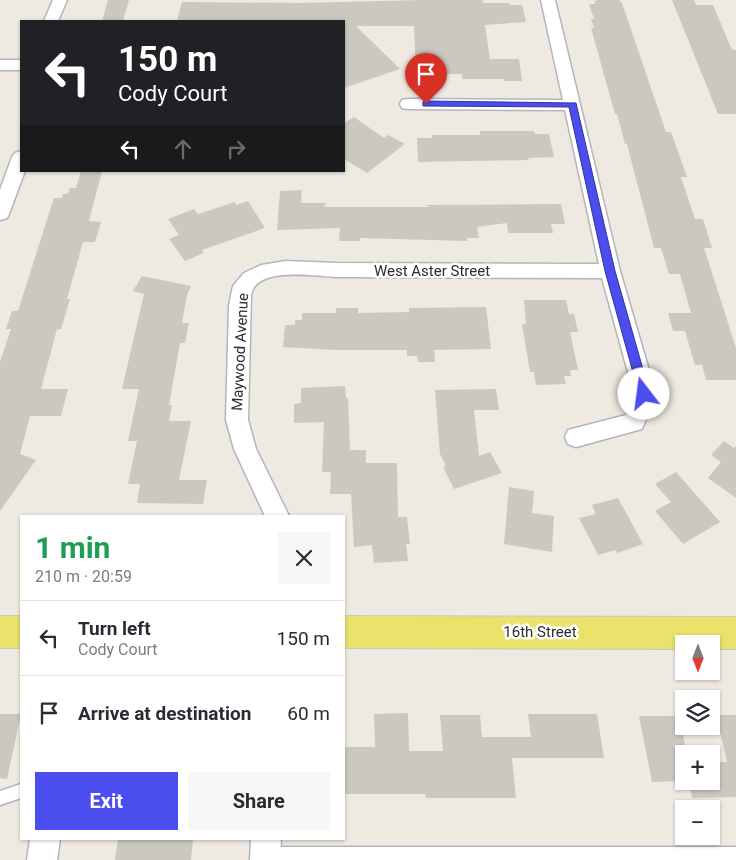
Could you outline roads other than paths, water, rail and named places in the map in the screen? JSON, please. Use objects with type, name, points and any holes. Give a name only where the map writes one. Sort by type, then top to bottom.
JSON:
[{"type":"main road","points":[[0,632],[20,632]]},
{"type":"main road","name":"16th Street","points":[[345,632],[736,633]]},
{"type":"street","points":[[52,20],[60,0]]},
{"type":"street","points":[[548,0],[610,271],[644,394],[634,422],[576,437]]},
{"type":"street","points":[[0,66],[20,65]]},
{"type":"street","points":[[408,104],[573,105]]},
{"type":"street","points":[[1,206],[20,159]]},
{"type":"street","name":"West Aster Street","points":[[255,274],[271,269],[293,268],[336,270],[610,271]]},
{"type":"street","name":"Maywood Avenue","points":[[255,274],[243,287],[239,305],[237,420],[245,449],[276,515]]},
{"type":"street","points":[[42,860],[45,840]]},
{"type":"lane","points":[[0,798],[20,791]]},
{"type":"lane","points":[[265,851],[736,855]]}]
